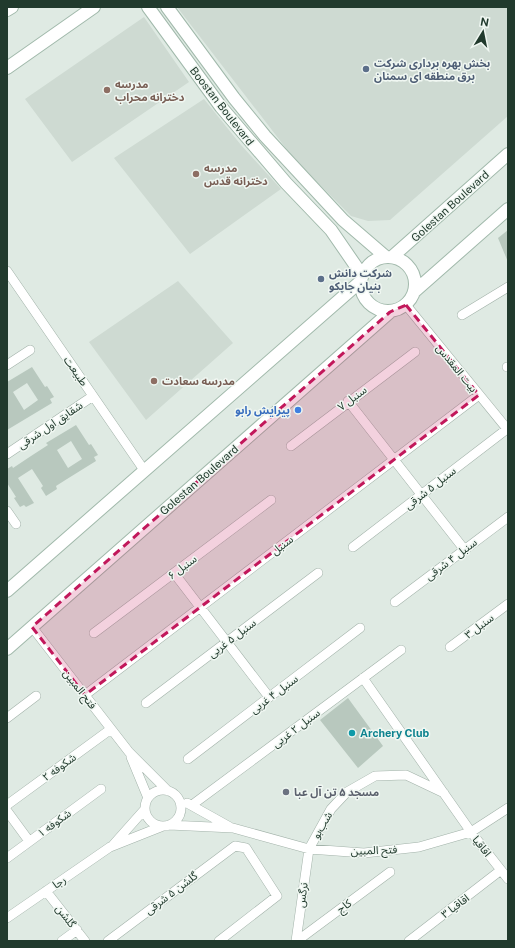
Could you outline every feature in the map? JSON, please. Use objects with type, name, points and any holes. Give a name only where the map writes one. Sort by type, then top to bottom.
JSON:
[{"type":"main road","points":[[7,10],[12,7]]},
{"type":"main road","points":[[7,68],[94,7]]},
{"type":"main road","name":"Boostan Boulevard","points":[[148,7],[221,107],[286,183],[331,230],[362,278]]},
{"type":"main road","name":"Boostan Boulevard","points":[[167,7],[264,136],[343,220],[389,257]]},
{"type":"main road","name":"Golestan Boulevard","points":[[389,257],[508,154]]},
{"type":"main road","points":[[415,291],[413,273],[408,266],[401,260],[389,257],[371,262],[366,268],[362,278],[361,291],[365,300],[380,311],[390,312],[398,310],[406,305],[415,291],[508,209]]},
{"type":"main road","points":[[7,591],[362,278]]},
{"type":"main road","name":"Golestan Boulevard","points":[[7,649],[390,312]]},
{"type":"street","name":"طبیعت","points":[[9,277],[144,470]]},
{"type":"street","points":[[462,315],[508,287]]},
{"type":"street","name":"بیت المقدس","points":[[406,305],[479,395],[506,425]]},
{"type":"street","points":[[7,365],[30,350]]},
{"type":"street","name":"سنبل ۷","points":[[291,446],[348,401],[415,352]]},
{"type":"street","name":"سنبل","points":[[85,696],[479,395]]},
{"type":"street","name":"شقایق اول شرقی","points":[[7,454],[93,396]]},
{"type":"street","points":[[348,401],[464,549]]},
{"type":"street","name":"سنبل ۵ شرقی","points":[[353,546],[421,494],[506,425]]},
{"type":"street","name":"سنبل ۶","points":[[94,633],[271,500]]},
{"type":"street","points":[[7,511],[16,524]]},
{"type":"street","name":"سنبل ۴ شرقی","points":[[395,602],[508,517]]},
{"type":"street","points":[[174,573],[269,697]]},
{"type":"street","name":"سنبل ۵ غربی","points":[[146,704],[318,573]]},
{"type":"street","name":"سنبل ۳","points":[[450,647],[507,608]]},
{"type":"street","name":"فتح المبین","points":[[32,627],[129,752]]},
{"type":"street","name":"سنبل ۴ غربی","points":[[188,759],[360,628]]},
{"type":"street","name":"سنبل ۲ غربی","points":[[192,805],[401,650]]},
{"type":"street","name":"اقاقیا","points":[[363,678],[471,832],[508,880]]},
{"type":"street","points":[[7,718],[36,696]]},
{"type":"street","name":"شکوفه ۲","points":[[7,805],[111,729]]},
{"type":"street","points":[[129,752],[177,798],[233,828]]},
{"type":"street","points":[[110,847],[145,809],[148,798],[129,752]]},
{"type":"street","name":"شب‌بو","points":[[309,849],[331,809],[347,792],[375,776],[406,775],[444,793]]},
{"type":"street","name":"شکوفه ۱","points":[[7,858],[101,789]]},
{"type":"street","points":[[148,798],[157,792],[168,791]]},
{"type":"street","points":[[110,847],[174,823],[180,814],[180,802],[177,798]]},
{"type":"street","name":"فتح المبین","points":[[233,828],[309,849],[364,853],[419,847],[471,832],[508,808]]},
{"type":"street","points":[[145,809],[146,814],[152,823],[166,826],[233,828]]},
{"type":"street","points":[[7,811],[29,842]]},
{"type":"street","name":"گلشن ۵ شرقی","points":[[108,941],[235,846],[246,848],[277,896],[219,941]]},
{"type":"street","name":"رجا","points":[[7,918],[110,847]]},
{"type":"street","name":"نرگس","points":[[296,941],[309,849]]},
{"type":"street","name":"اقاقیا ۳","points":[[409,941],[501,870]]},
{"type":"street","name":"کاج","points":[[296,941],[390,872]]},
{"type":"street","name":"گلشن","points":[[46,891],[85,941]]},
{"type":"street","points":[[62,941],[76,930]]},
{"type":"highlighted area","points":[[406,305],[479,395],[85,695],[32,627],[390,312]]},
{"type":"shaded area","name":"بخش بهره برداری شرکت برق منطقه ای سمنان","points":[[177,7],[508,7],[508,116],[390,220],[368,221],[351,216],[295,160]]},
{"type":"shaded area","name":"مدرسه دخترانه محراب","points":[[144,17],[189,82],[72,162],[25,99]]},
{"type":"shaded area","name":"مدرسه دخترانه قدس","points":[[204,99],[241,145],[281,189],[190,254],[114,158]]},
{"type":"shaded area","name":"مدرسه سعادت","points":[[178,281],[233,343],[146,420],[89,342]]},
{"type":"building","points":[[508,230],[508,262],[498,238]]},
{"type":"building","points":[[32,367],[45,387],[47,386],[54,397],[50,399],[52,403],[7,430],[7,382]],"holes":[[[27,383],[38,400],[24,410],[13,392]]]},
{"type":"building","points":[[76,425],[89,445],[91,444],[98,455],[94,457],[96,461],[56,486],[57,489],[46,496],[41,488],[43,486],[32,469],[18,478],[34,503],[26,507],[24,505],[20,507],[14,498],[16,497],[7,483],[7,469],[12,466],[13,468],[48,445],[46,443]],"holes":[[[71,441],[82,459],[68,468],[57,450]]]},
{"type":"building","name":"Archery Club","points":[[348,698],[383,746],[358,768],[320,720]]},
{"type":"place","name":"بخش بهره برداری شرکت برق منطقه ای سمنان","points":[[366,69]]},
{"type":"place","name":"مدرسه دخترانه محراب","points":[[107,90]]},
{"type":"place","name":"مدرسه دخترانه قدس","points":[[196,174]]},
{"type":"place","name":"شرکت دانش بنیان جاپکو","points":[[321,279]]},
{"type":"place","name":"مدرسه سعادت","points":[[154,381]]},
{"type":"place","name":"پیرایش رابو","points":[[298,410]]},
{"type":"place","name":"Archery Club","points":[[352,733]]},
{"type":"place","name":"مسجد ۵ تن آل عبا","points":[[286,792]]}]
